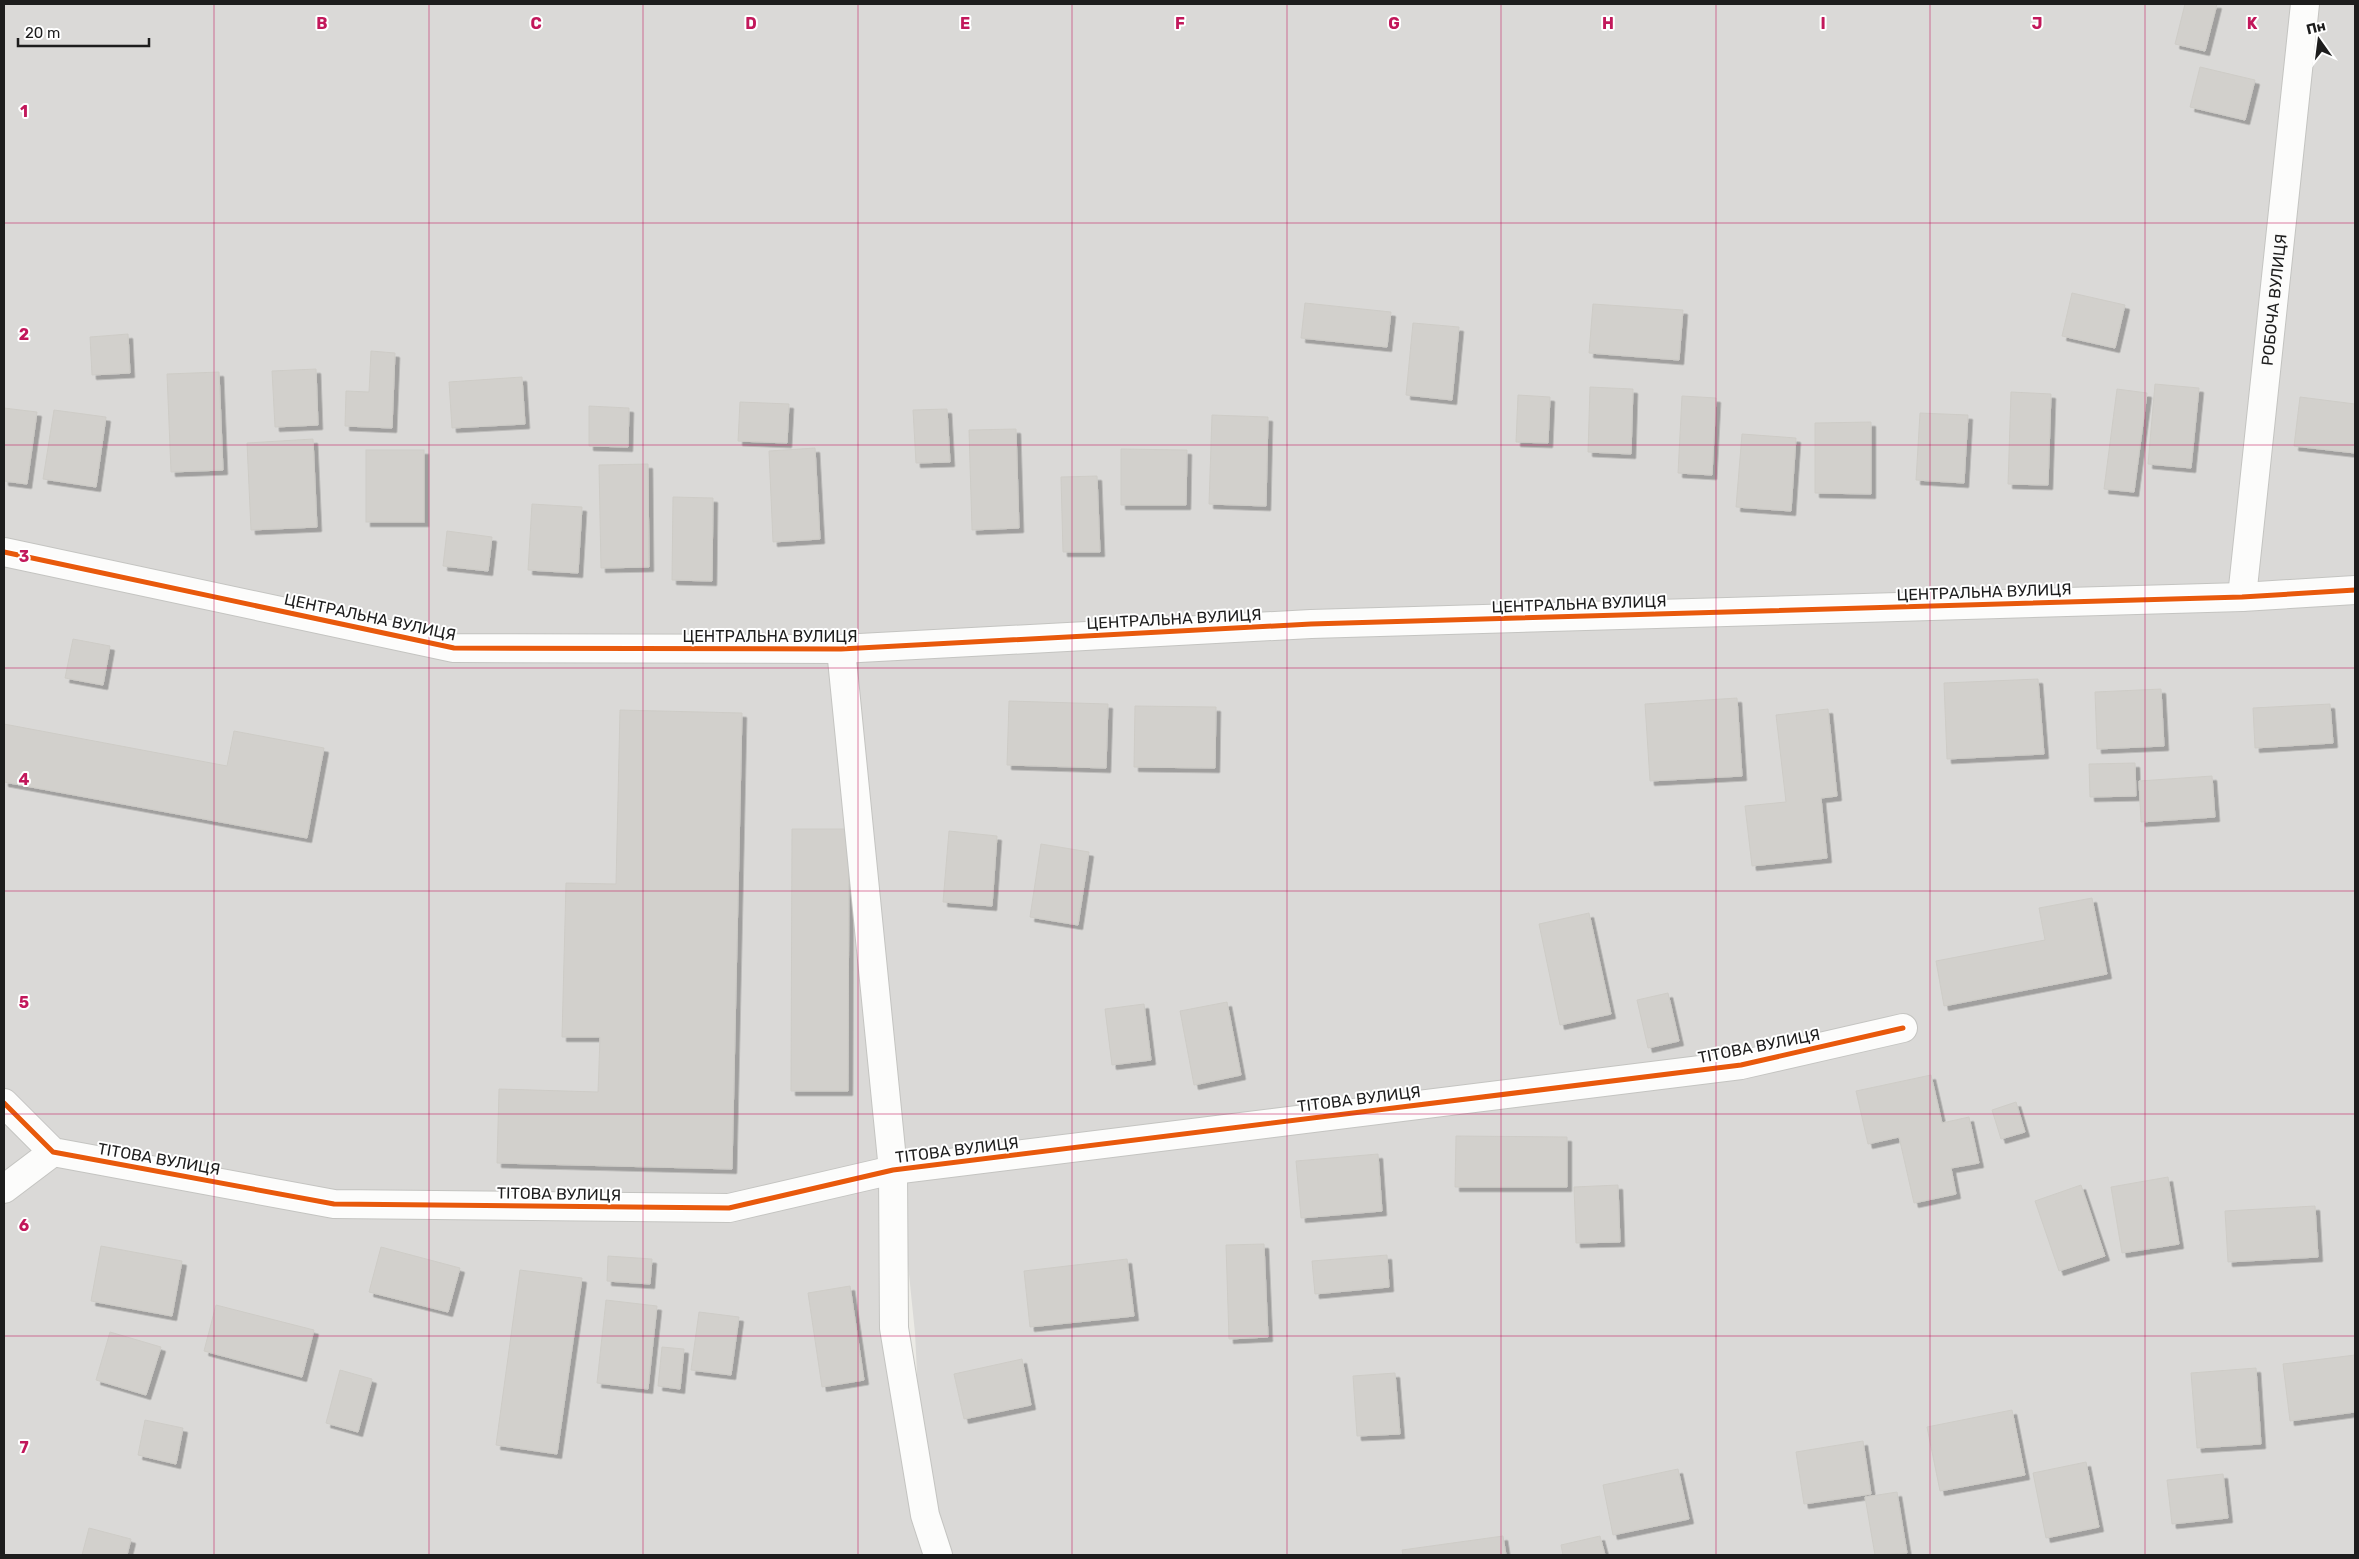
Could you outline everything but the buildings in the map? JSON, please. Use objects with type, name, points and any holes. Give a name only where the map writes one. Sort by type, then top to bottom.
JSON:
[{"type":"street","name":"РОБОЧА ВУЛИЦЯ","points":[[2242,597],[2305,4]]},
{"type":"street","name":"ЦЕНТРАЛЬНА ВУЛИЦЯ","points":[[4,552],[454,648],[841,649],[1311,624],[2242,597],[2355,590]]},
{"type":"street","points":[[841,649],[893,1170],[894,1328],[925,1515],[938,1555]]},
{"type":"street","name":"ТІТОВА ВУЛИЦЯ","points":[[53,1152],[334,1204],[729,1208],[893,1170],[1741,1065],[1903,1028]]},
{"type":"street","points":[[4,1103],[53,1152],[4,1189]]},
{"type":"shaded area","points":[[4,4],[2294,4],[2235,589],[839,640],[453,637],[4,544]]},
{"type":"shaded area","points":[[2314,4],[2355,4],[2355,582],[2249,589]]},
{"type":"shaded area","points":[[4,563],[455,657],[836,655],[888,1166],[728,1202],[335,1198],[57,1147],[4,1095]]},
{"type":"shaded area","points":[[2355,597],[2355,1555],[938,1555],[924,1515],[915,1333],[899,1176],[1740,1060],[898,1164],[846,655]]},
{"type":"shaded area","points":[[4,1109],[46,1151],[4,1183]]},
{"type":"shaded area","points":[[54,1157],[332,1208],[728,1213],[889,1177],[926,1555],[4,1555],[4,1195]]},
{"type":"cycle path","points":[[4,552],[454,648],[841,649],[1311,624],[2242,597],[2355,590]]},
{"type":"cycle path","points":[[4,1103],[53,1152],[334,1204],[729,1208],[893,1170],[1741,1065],[1903,1028]]}]
